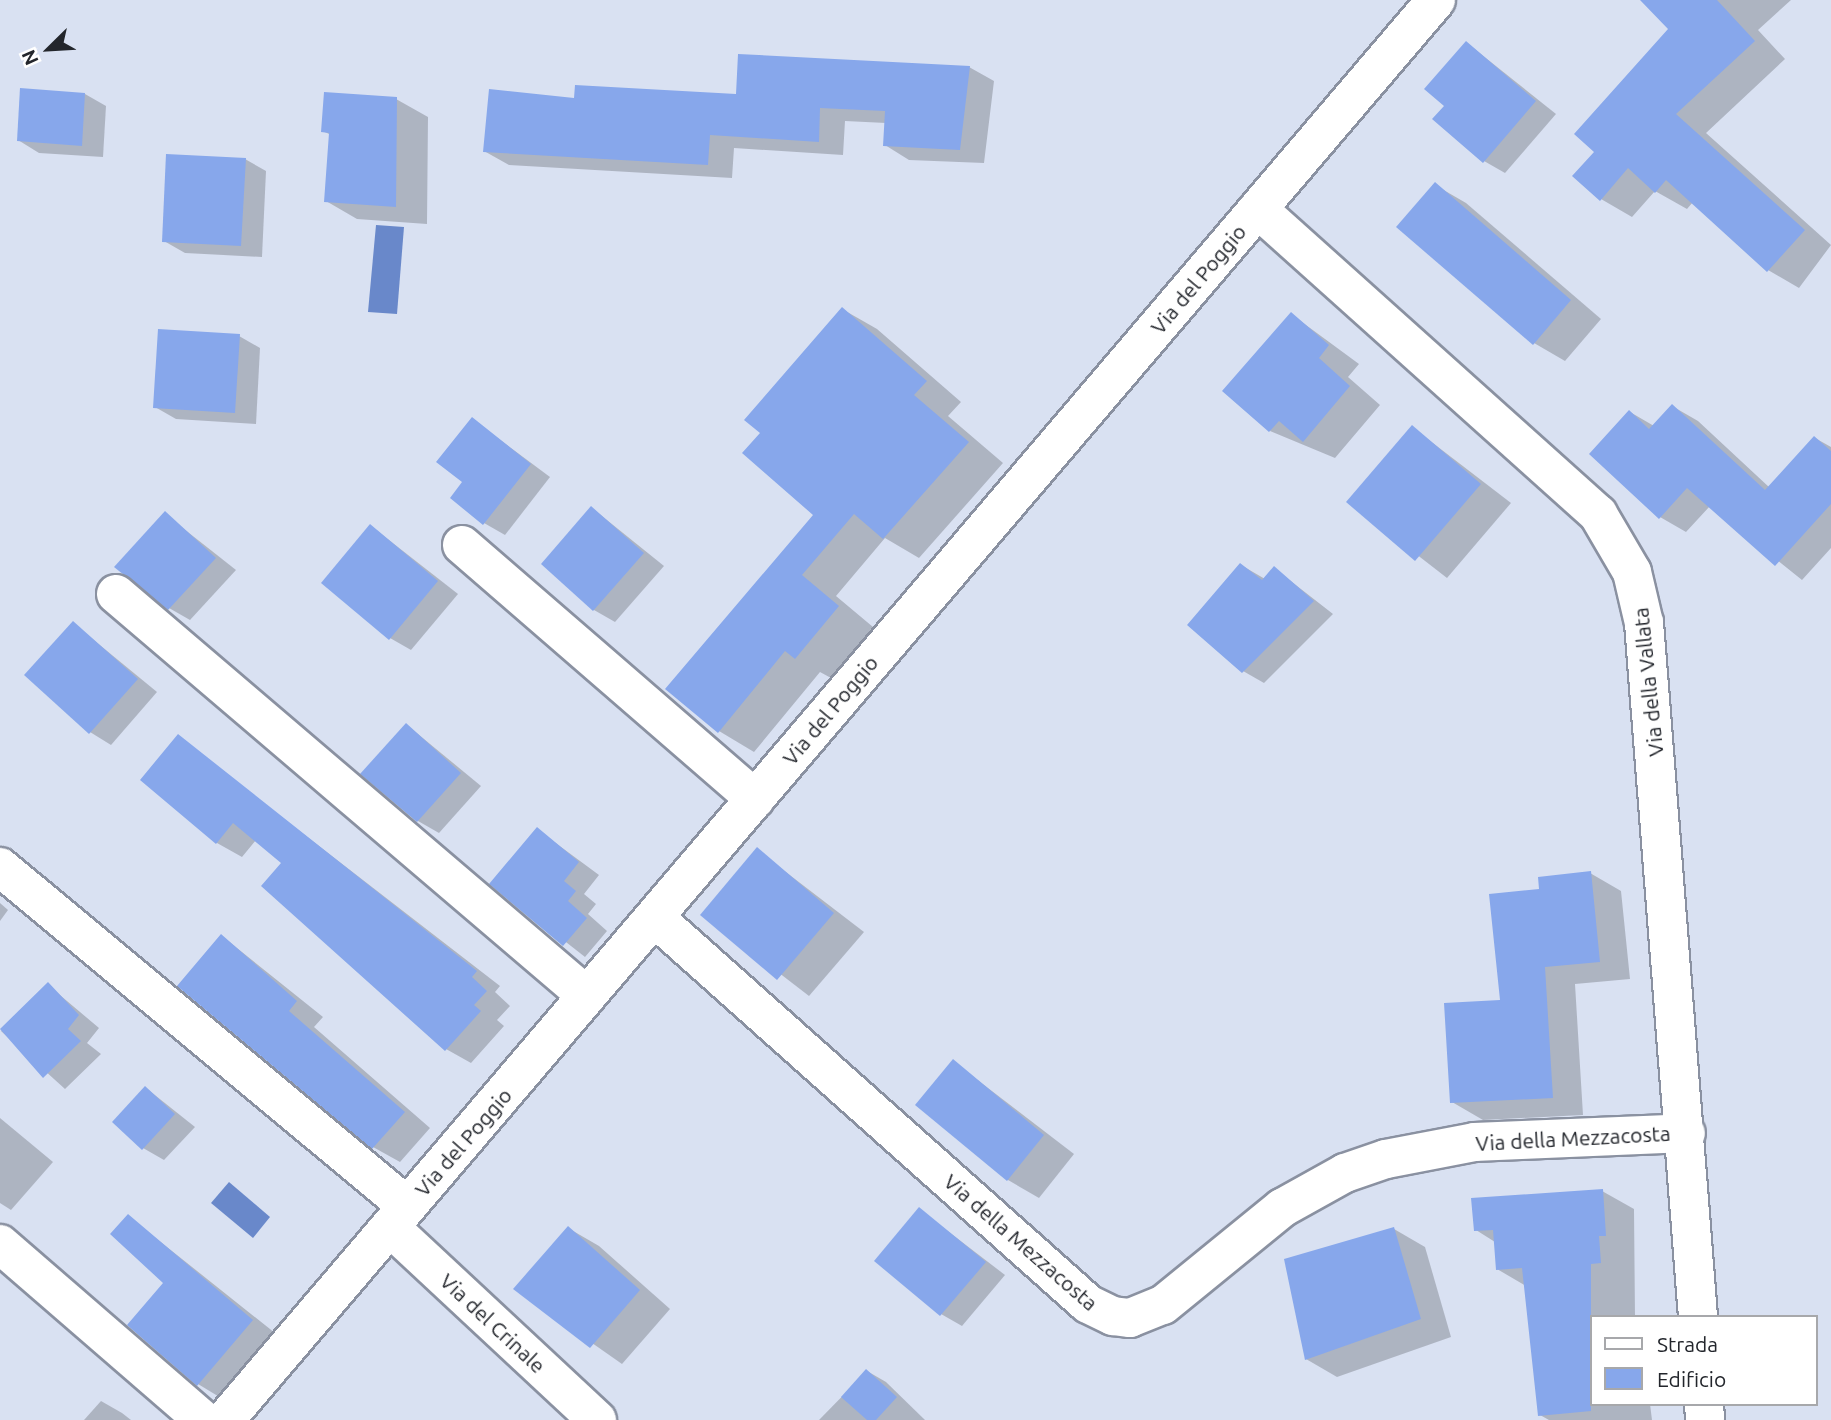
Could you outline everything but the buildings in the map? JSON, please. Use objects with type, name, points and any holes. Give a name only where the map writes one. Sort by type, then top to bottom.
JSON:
[{"type":"street","name":"Via del Poggio","points":[[225,1420],[1436,0]]},
{"type":"street","name":"Via della Vallata","points":[[1258,209],[1589,505],[1626,559],[1644,623],[1686,1133],[1698,1315]]},
{"type":"street","points":[[462,545],[755,799]]},
{"type":"street","points":[[116,594],[587,996]]},
{"type":"street","name":"Via del Crinale","points":[[0,867],[398,1217],[597,1420]]},
{"type":"street","name":"Via della Mezzacosta","points":[[654,917],[1088,1304],[1113,1317],[1130,1318],[1163,1305],[1282,1208],[1345,1173],[1386,1159],[1475,1142],[1686,1133]]},
{"type":"street","points":[[0,1244],[204,1420]]},
{"type":"water","points":[[376,225],[404,227],[397,314],[368,312]]},
{"type":"water","points":[[229,1182],[270,1217],[253,1238],[211,1203]]}]
